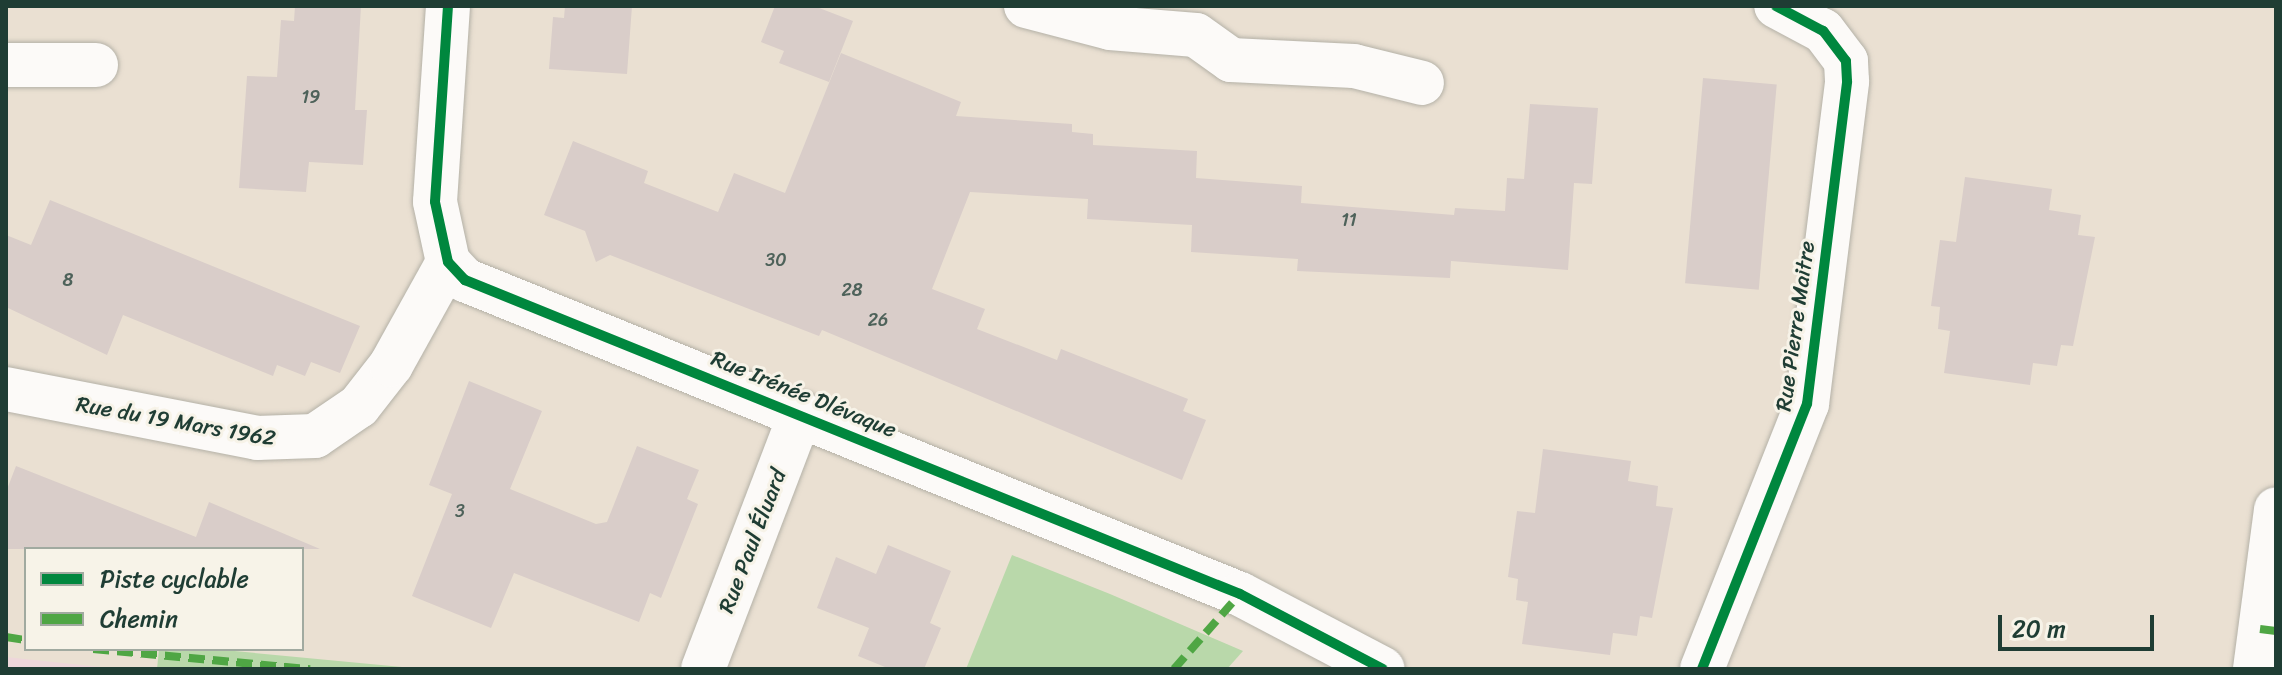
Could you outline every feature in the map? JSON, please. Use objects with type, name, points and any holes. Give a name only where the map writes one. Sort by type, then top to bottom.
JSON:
[{"type":"street","points":[[448,6],[435,202],[448,262]]},
{"type":"street","points":[[1026,6],[1110,28],[1190,20],[1231,60],[1354,66],[1422,83]]},
{"type":"street","name":"Rue Pierre Maitre","points":[[1702,669],[1807,404],[1847,81],[1846,61],[1823,31],[1776,6]]},
{"type":"street","points":[[6,65],[96,65]]},
{"type":"street","name":"Rue du 19 Mars 1962","points":[[6,389],[257,438],[315,436],[359,406],[391,365],[448,262]]},
{"type":"street","name":"Rue Irénée Dlévaque","points":[[448,262],[498,298],[801,413],[1240,594],[1383,669]]},
{"type":"street","name":"Rue Paul Éluard","points":[[703,669],[801,413]]},
{"type":"street","points":[[2255,669],[2276,509]]},
{"type":"shaded area","points":[[6,657],[119,669],[6,669]]},
{"type":"green space","points":[[1012,555],[1243,651],[1227,669],[966,669]]},
{"type":"green space","points":[[159,651],[234,651],[423,669],[157,669]]},
{"type":"building","points":[[295,6],[361,6],[355,110],[367,110],[363,165],[309,162],[306,192],[239,188],[247,76],[277,77],[281,20],[294,21]]},
{"type":"building","points":[[565,6],[632,6],[627,74],[549,69],[553,17],[564,18]]},
{"type":"building","points":[[775,6],[814,6],[853,21],[829,82],[779,63],[784,51],[761,42]]},
{"type":"building","points":[[841,53],[961,102],[956,116],[1072,124],[1072,132],[1093,134],[1093,145],[1197,151],[1196,178],[1302,186],[1301,203],[1454,215],[1455,208],[1505,211],[1507,178],[1524,179],[1530,104],[1598,108],[1592,184],[1574,183],[1568,270],[1451,261],[1450,278],[1297,271],[1298,259],[1191,252],[1192,225],[1087,219],[1088,199],[970,192],[932,289],[985,309],[977,329],[1057,360],[1061,349],[1188,399],[1183,411],[1206,420],[1182,480],[822,330],[819,336],[610,255],[596,262],[585,231],[544,215],[573,141],[648,171],[644,183],[718,212],[734,173],[785,193]]},
{"type":"building","points":[[1703,78],[1777,84],[1759,290],[1685,283]]},
{"type":"building","points":[[1965,177],[2052,189],[2049,210],[2081,215],[2078,235],[2095,237],[2073,346],[2061,345],[2057,366],[2033,363],[2030,385],[1944,373],[1950,331],[1938,329],[1940,307],[1931,306],[1940,240],[1956,242]]},
{"type":"building","points":[[50,200],[360,326],[340,373],[311,362],[305,376],[277,365],[273,376],[123,315],[107,355],[6,307],[6,235],[31,245]]},
{"type":"building","points":[[469,381],[542,411],[510,489],[596,524],[607,522],[637,446],[699,470],[687,499],[698,504],[661,598],[650,593],[639,622],[514,573],[491,628],[412,596],[452,494],[429,485]]},
{"type":"building","points":[[1543,449],[1631,461],[1628,481],[1658,486],[1656,506],[1673,508],[1652,618],[1640,616],[1637,636],[1613,633],[1610,655],[1522,644],[1528,602],[1516,600],[1518,579],[1508,577],[1517,511],[1535,513]]},
{"type":"building","points":[[16,466],[196,537],[209,502],[320,549],[6,549],[6,492]]},
{"type":"building","points":[[888,545],[951,571],[930,623],[941,628],[924,669],[890,669],[858,656],[869,628],[817,608],[836,557],[876,574]]},
{"type":"marked path","points":[[1174,669],[1240,594]]},
{"type":"marked path","points":[[2260,629],[2276,631]]},
{"type":"marked path","points":[[6,637],[24,640]]},
{"type":"marked path","points":[[115,651],[310,669]]},
{"type":"cycle path","points":[[448,6],[435,202],[448,262],[465,280],[1240,594],[1383,669]]},
{"type":"cycle path","points":[[1702,669],[1807,404],[1847,81],[1846,61],[1823,31],[1776,6]]}]
